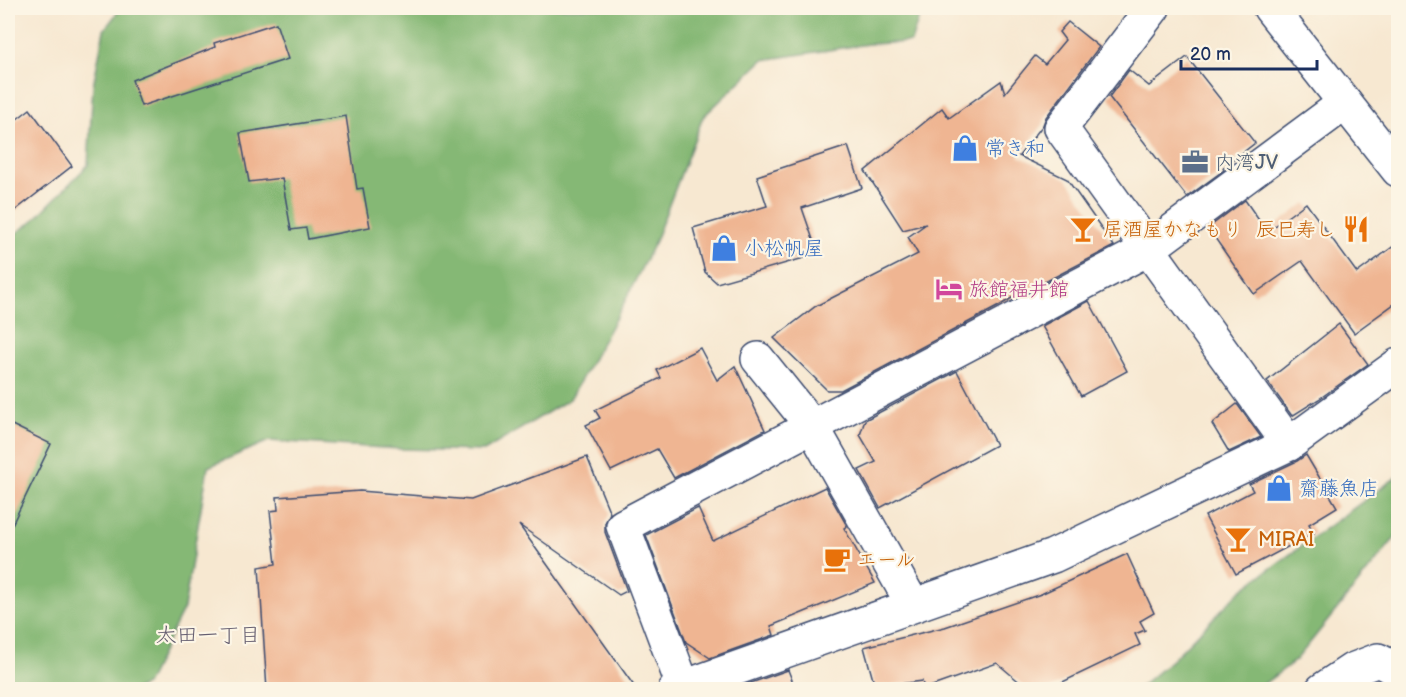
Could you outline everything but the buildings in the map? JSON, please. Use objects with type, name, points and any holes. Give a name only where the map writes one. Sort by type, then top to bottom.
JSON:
[{"type":"street","points":[[1153,8],[1061,128],[1289,444]]},
{"type":"street","points":[[1270,8],[1398,170]]},
{"type":"street","points":[[1345,103],[1148,249],[623,526],[679,688],[1053,556],[1289,444],[1398,366]]},
{"type":"street","points":[[758,359],[812,426],[914,605]]},
{"type":"street","points":[[1322,690],[1352,670],[1378,660],[1393,668],[1398,676]]},
{"type":"green space","points":[[121,8],[831,8],[830,11],[838,8],[916,8],[919,17],[911,42],[868,44],[763,60],[703,117],[655,241],[622,307],[570,399],[484,451],[401,449],[269,441],[208,467],[184,608],[146,685],[134,690],[8,690],[8,239],[33,221],[88,165],[93,86],[104,30]]},
{"type":"green space","points":[[1398,476],[1398,534],[1296,660],[1257,689],[1138,689],[1173,659],[1241,590]]},
{"type":"place","name":"常き和","points":[[965,148]]},
{"type":"place","name":"内湾JV","points":[[1195,162]]},
{"type":"place","name":"居酒屋かなもり","points":[[1083,229]]},
{"type":"place","name":"辰巳寿し","points":[[1356,229]]},
{"type":"place","name":"小松帆屋","points":[[724,248]]},
{"type":"place","name":"旅館福井館","points":[[949,289]]},
{"type":"place","name":"齋藤魚店","points":[[1279,488]]},
{"type":"place","name":"MIRAI","points":[[1238,539]]},
{"type":"place","name":"エール","points":[[837,559]]},
{"type":"district","name":"太田一丁目","points":[[208,635]]}]
